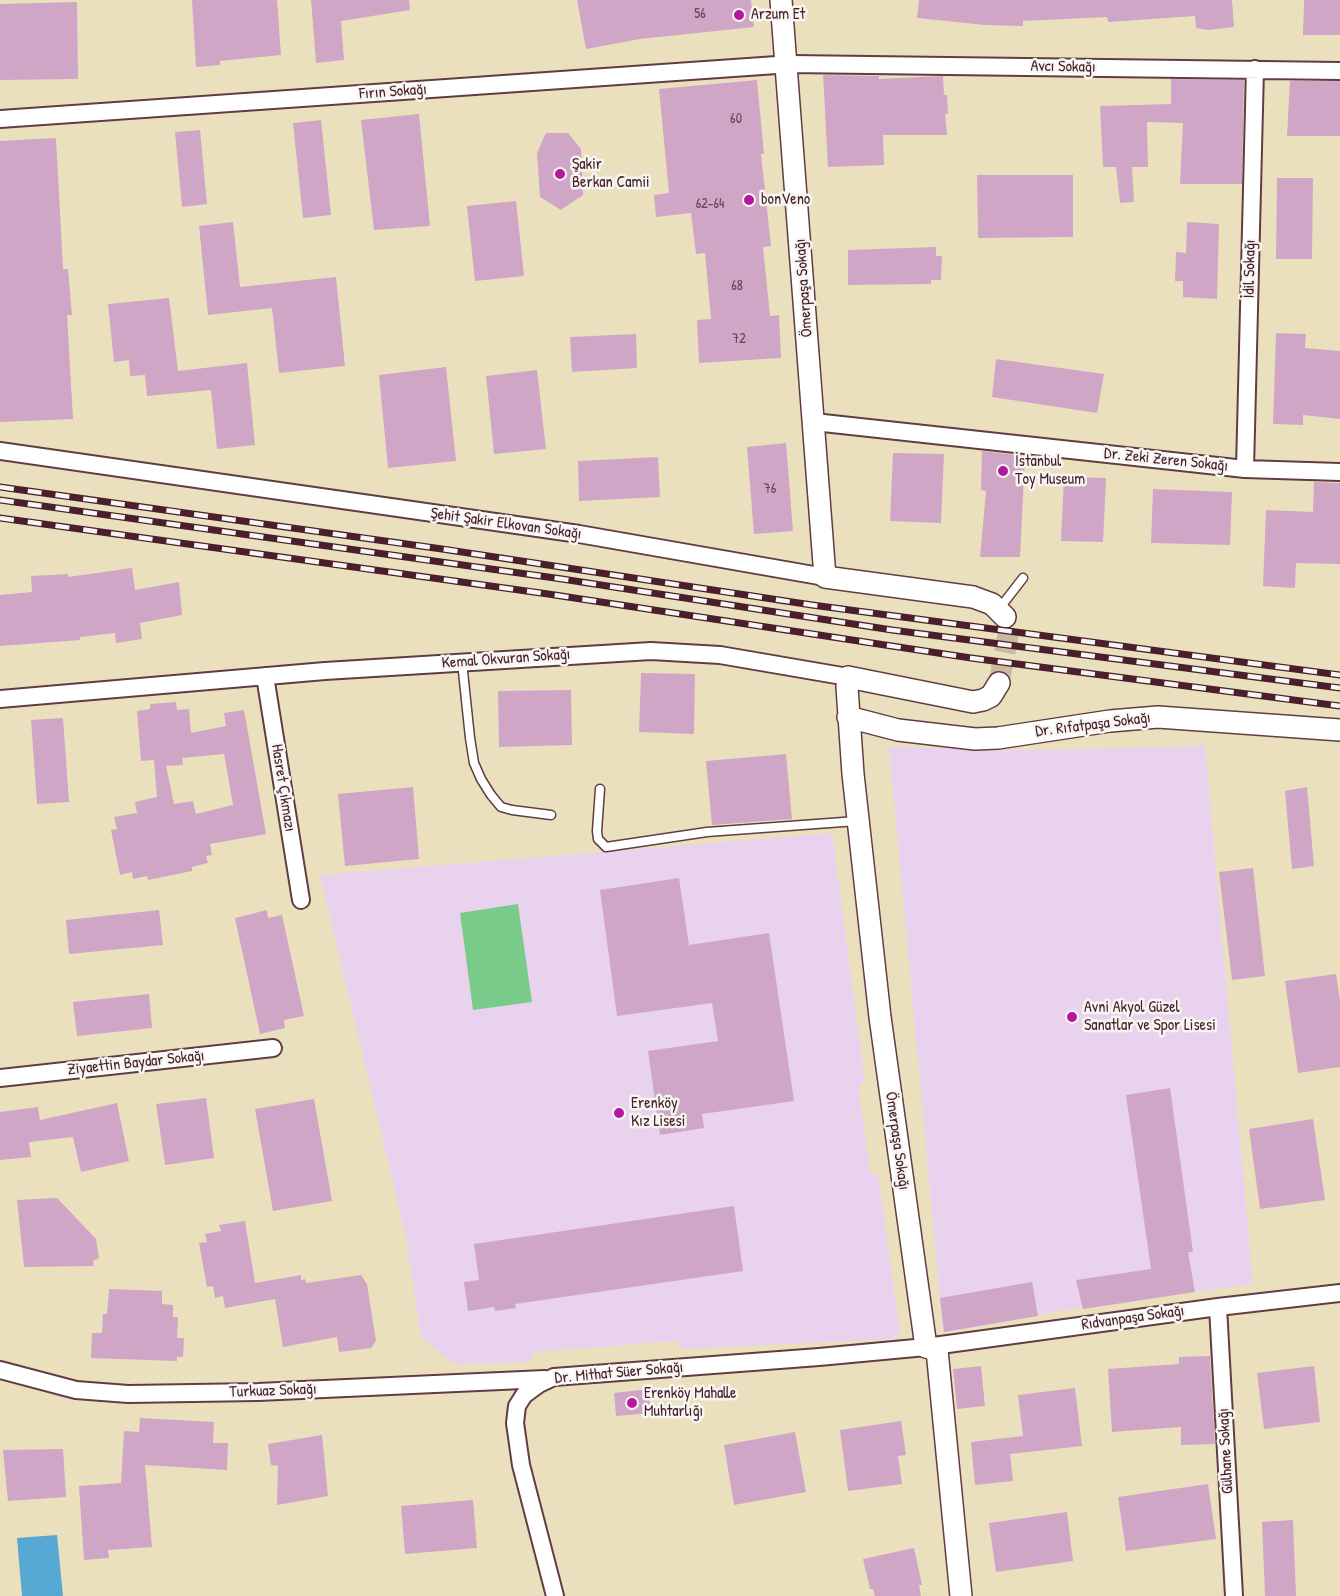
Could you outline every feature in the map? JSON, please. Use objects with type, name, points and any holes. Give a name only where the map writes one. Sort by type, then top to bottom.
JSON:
[{"type":"street","name":"Ömerpaşa Sokağı","points":[[781,0],[825,577]]},
{"type":"street","name":"Avcı Sokağı","points":[[787,64],[1340,71]]},
{"type":"street","name":"Fırın Sokağı","points":[[0,119],[787,64]]},
{"type":"street","name":"İdil Sokağı","points":[[1245,469],[1255,69]]},
{"type":"street","name":"Dr. Zeki Zeren Sokağı","points":[[814,422],[1245,469],[1340,472]]},
{"type":"street","name":"Şehit Şakir Elkovan Sokağı","points":[[0,451],[579,534],[825,577],[965,595],[986,601],[1002,613]]},
{"type":"street","name":"Kemal Okvuran Sokağı","points":[[0,699],[265,676],[642,651],[681,651],[728,656],[971,702],[991,696],[999,683]]},
{"type":"street","name":"Hasret Çıkmazı","points":[[265,676],[301,900]]},
{"type":"street","name":"Ömerpaşa Sokağı","points":[[848,677],[848,717],[858,821],[895,1130],[926,1347],[937,1350],[961,1596]]},
{"type":"street","name":"Dr. Rıfatpaşa Sokağı","points":[[848,717],[906,732],[975,739],[998,738],[1089,723],[1151,717],[1340,729]]},
{"type":"street","name":"Ziyaettin Baydar Sokağı","points":[[0,1078],[273,1048]]},
{"type":"street","name":"Rıdvanpaşa Sokağı","points":[[926,1347],[1218,1307],[1340,1293]]},
{"type":"street","name":"Gülhane Sokağı","points":[[1218,1307],[1234,1596]]},
{"type":"street","name":"Dr. Mithat Süer Sokağı","points":[[555,1596],[521,1466],[515,1423],[517,1406],[534,1388],[548,1379],[564,1375],[926,1347]]},
{"type":"street","name":"Turkuaz Sokağı","points":[[0,1370],[61,1387],[89,1392],[128,1394],[258,1392],[548,1379]]},
{"type":"lane","points":[[1002,613],[1023,578]]},
{"type":"lane","points":[[462,662],[474,763],[481,778],[501,807],[551,815]]},
{"type":"lane","points":[[600,789],[597,831],[598,839],[606,847],[707,832],[858,821]]},
{"type":"shaded area","name":"Avni Akyol Güzel Sanatlar ve Spor Lisesi","points":[[1205,746],[1253,1284],[1052,1312],[943,1333],[889,747],[1039,750]]},
{"type":"shaded area","name":"Erenköy Kız Lisesi","points":[[832,833],[865,1081],[858,1086],[870,1173],[878,1175],[900,1332],[891,1339],[682,1349],[676,1341],[535,1352],[529,1362],[454,1364],[421,1337],[406,1238],[320,875]]},
{"type":"green space","points":[[518,904],[532,1002],[473,1010],[460,913]]},
{"type":"water","points":[[57,1535],[63,1596],[22,1596],[17,1538]]},
{"type":"building","points":[[192,0],[277,0],[281,55],[220,61],[220,65],[196,67]]},
{"type":"building","points":[[311,0],[409,0],[410,10],[341,21],[344,60],[316,63]]},
{"type":"building","points":[[577,0],[751,0],[754,27],[640,39],[586,49]]},
{"type":"building","points":[[919,0],[1232,0],[1234,27],[1208,30],[1196,28],[1195,16],[1108,22],[1107,17],[1023,21],[1023,26],[985,25],[917,18]]},
{"type":"building","points":[[1304,0],[1340,0],[1340,35],[1303,35]]},
{"type":"building","points":[[77,2],[78,79],[0,80],[0,4]]},
{"type":"building","points":[[823,75],[879,76],[879,79],[943,76],[944,95],[947,95],[948,114],[945,114],[947,135],[883,135],[884,165],[828,167]]},
{"type":"building","points":[[1171,79],[1244,80],[1242,184],[1180,184],[1183,123],[1147,122],[1148,167],[1132,167],[1134,202],[1120,203],[1116,167],[1103,167],[1100,106],[1171,104]]},
{"type":"building","points":[[757,80],[764,154],[761,154],[771,246],[763,247],[770,316],[779,315],[781,358],[699,363],[697,320],[711,319],[705,253],[696,254],[691,213],[656,217],[654,195],[669,193],[659,89]]},
{"type":"building","points":[[1290,81],[1340,81],[1340,136],[1287,136]]},
{"type":"building","points":[[419,114],[430,226],[374,230],[361,120]]},
{"type":"building","points":[[321,120],[331,215],[303,218],[293,123]]},
{"type":"building","points":[[200,130],[207,204],[182,207],[175,132]]},
{"type":"building","name":"Şakir Berkan Camii","points":[[546,133],[568,133],[581,149],[583,195],[561,210],[540,197],[537,153]]},
{"type":"building","points":[[56,138],[63,269],[68,269],[72,315],[67,315],[73,419],[0,422],[0,141]]},
{"type":"building","points":[[977,175],[1073,175],[1073,237],[978,238]]},
{"type":"building","points":[[1277,178],[1313,178],[1312,259],[1276,259]]},
{"type":"building","points":[[516,201],[524,276],[475,281],[467,206]]},
{"type":"building","points":[[233,222],[240,287],[336,277],[345,366],[279,373],[272,308],[208,315],[199,226]]},
{"type":"building","points":[[1187,222],[1219,224],[1217,299],[1183,297],[1183,281],[1175,281],[1176,252],[1186,253]]},
{"type":"building","points":[[936,247],[936,256],[942,256],[941,280],[931,280],[931,284],[848,285],[848,250]]},
{"type":"building","points":[[169,298],[178,371],[247,363],[255,445],[217,449],[211,390],[147,396],[145,375],[130,376],[129,360],[114,362],[108,304]]},
{"type":"building","points":[[1276,333],[1306,334],[1305,348],[1340,351],[1340,419],[1303,415],[1303,425],[1273,424]]},
{"type":"building","points":[[636,334],[637,368],[572,372],[570,337]]},
{"type":"building","points":[[996,359],[1104,374],[1097,413],[992,397]]},
{"type":"building","points":[[446,367],[456,461],[388,468],[379,375]]},
{"type":"building","points":[[537,370],[546,449],[494,454],[486,376]]},
{"type":"building","points":[[786,443],[793,531],[754,534],[747,447]]},
{"type":"building","points":[[982,451],[1025,456],[1020,557],[980,557],[986,491],[981,490]]},
{"type":"building","points":[[893,453],[944,454],[941,523],[890,521]]},
{"type":"building","points":[[658,457],[660,497],[579,501],[578,461]]},
{"type":"building","points":[[1064,477],[1106,478],[1103,542],[1061,541]]},
{"type":"building","points":[[1314,482],[1340,483],[1340,564],[1296,563],[1295,588],[1263,586],[1266,510],[1313,512]]},
{"type":"building","points":[[1153,489],[1232,492],[1230,545],[1151,543]]},
{"type":"building","points":[[132,568],[135,590],[179,582],[182,615],[140,623],[142,639],[116,643],[115,633],[80,637],[80,640],[0,646],[0,595],[32,592],[31,576],[68,574],[68,577]]},
{"type":"building","points":[[641,673],[695,674],[694,734],[639,732]]},
{"type":"building","points":[[571,690],[572,745],[499,747],[498,691]]},
{"type":"building","points":[[176,702],[177,710],[189,709],[191,733],[226,726],[224,713],[244,710],[266,834],[210,844],[212,855],[206,856],[208,863],[192,867],[192,871],[148,880],[147,876],[133,879],[132,872],[120,875],[111,830],[117,829],[114,817],[137,813],[135,802],[157,797],[154,760],[141,761],[137,711],[150,709],[150,704]],"holes":[[[224,754],[233,805],[196,814],[193,801],[174,804],[166,766],[183,765],[182,758]]]},
{"type":"building","points":[[63,718],[69,802],[37,804],[31,720]]},
{"type":"building","points":[[786,754],[792,819],[712,825],[706,761]]},
{"type":"building","points":[[413,787],[419,859],[345,866],[338,794]]},
{"type":"building","points":[[1307,787],[1314,866],[1292,869],[1285,791]]},
{"type":"building","points":[[1253,868],[1265,976],[1232,980],[1219,872]]},
{"type":"building","points":[[679,878],[689,945],[769,933],[794,1101],[702,1114],[704,1128],[660,1135],[648,1051],[718,1041],[712,1003],[617,1016],[600,890]]},
{"type":"building","points":[[159,910],[163,945],[69,954],[66,920]]},
{"type":"building","points":[[267,910],[268,918],[282,915],[304,1016],[284,1020],[285,1028],[260,1034],[235,918]]},
{"type":"building","points":[[1336,974],[1340,1001],[1340,1067],[1298,1073],[1285,981]]},
{"type":"building","points":[[149,994],[152,1028],[77,1036],[73,1002]]},
{"type":"building","points":[[1170,1088],[1193,1252],[1188,1252],[1195,1292],[1083,1309],[1076,1280],[1151,1269],[1126,1095]]},
{"type":"building","points":[[206,1098],[214,1158],[165,1165],[156,1104]]},
{"type":"building","points":[[314,1099],[332,1201],[273,1211],[255,1109]]},
{"type":"building","points":[[117,1103],[129,1161],[81,1172],[73,1137],[29,1142],[31,1157],[0,1160],[0,1112],[38,1107],[40,1120]]},
{"type":"building","points":[[1313,1119],[1325,1200],[1260,1209],[1249,1129]]},
{"type":"building","points":[[57,1198],[96,1239],[99,1258],[93,1261],[94,1266],[24,1267],[17,1200]]},
{"type":"building","points":[[734,1206],[743,1271],[515,1304],[516,1308],[495,1311],[494,1307],[468,1311],[464,1282],[479,1280],[474,1244]]},
{"type":"building","points":[[245,1221],[255,1283],[301,1275],[301,1280],[305,1279],[306,1283],[361,1275],[367,1284],[376,1341],[371,1348],[339,1352],[337,1337],[283,1347],[275,1299],[225,1308],[223,1296],[215,1298],[213,1286],[207,1287],[199,1243],[207,1242],[205,1234],[221,1231],[219,1225]]},
{"type":"building","points":[[1032,1282],[1038,1316],[944,1332],[940,1298]]},
{"type":"building","points":[[109,1289],[162,1291],[162,1304],[173,1305],[173,1317],[178,1317],[177,1338],[184,1338],[183,1357],[177,1357],[177,1361],[91,1358],[92,1333],[102,1333],[103,1314],[107,1314]]},
{"type":"building","points":[[1210,1356],[1215,1444],[1181,1445],[1181,1427],[1112,1432],[1108,1369],[1179,1364],[1179,1357]]},
{"type":"building","points":[[981,1366],[985,1406],[957,1409],[953,1369]]},
{"type":"building","points":[[1314,1366],[1320,1422],[1264,1429],[1257,1373]]},
{"type":"building","points":[[1075,1388],[1082,1446],[1010,1454],[1013,1481],[975,1485],[971,1442],[1023,1436],[1018,1395]]},
{"type":"building","name":"Erenköy Mahalle Muhtarlığı","points":[[649,1389],[651,1413],[616,1416],[614,1393]]},
{"type":"building","points":[[140,1418],[214,1422],[213,1443],[228,1443],[227,1470],[145,1465],[152,1547],[108,1550],[109,1558],[84,1560],[79,1486],[121,1483],[124,1431],[139,1432]]},
{"type":"building","points":[[901,1421],[906,1455],[898,1456],[902,1484],[848,1491],[840,1430]]},
{"type":"building","points":[[795,1432],[806,1492],[734,1505],[724,1445]]},
{"type":"building","points":[[322,1435],[328,1496],[277,1505],[278,1466],[271,1465],[268,1444]]},
{"type":"building","points":[[63,1449],[66,1497],[8,1501],[3,1450]]},
{"type":"building","points":[[1208,1484],[1216,1539],[1126,1551],[1118,1497]]},
{"type":"building","points":[[473,1500],[477,1548],[405,1554],[401,1506]]},
{"type":"building","points":[[1067,1512],[1073,1561],[996,1572],[989,1523]]},
{"type":"building","points":[[1293,1520],[1296,1596],[1265,1596],[1262,1522]]},
{"type":"building","points":[[914,1548],[922,1585],[919,1585],[921,1596],[875,1596],[873,1589],[870,1589],[863,1559]]},
{"type":"tunnel","points":[[999,683],[1008,635],[1005,617]]},
{"type":"railway","points":[[0,487],[442,549],[812,605],[1340,675]]},
{"type":"railway","points":[[0,500],[562,579],[892,630],[1340,688]]},
{"type":"railway","points":[[0,518],[548,594],[971,658],[1340,706]]},
{"type":"place","name":"Arzum Et","points":[[739,15]]},
{"type":"place","name":"Şakir Berkan Camii","points":[[560,174]]},
{"type":"place","name":"bonVeno","points":[[749,200]]},
{"type":"place","name":"İstanbul Toy Museum","points":[[1003,471]]},
{"type":"place","name":"Avni Akyol Güzel Sanatlar ve Spor Lisesi","points":[[1072,1017]]},
{"type":"place","name":"Erenköy Kız Lisesi","points":[[619,1113]]},
{"type":"place","name":"Erenköy Mahalle Muhtarlığı","points":[[632,1403]]}]
